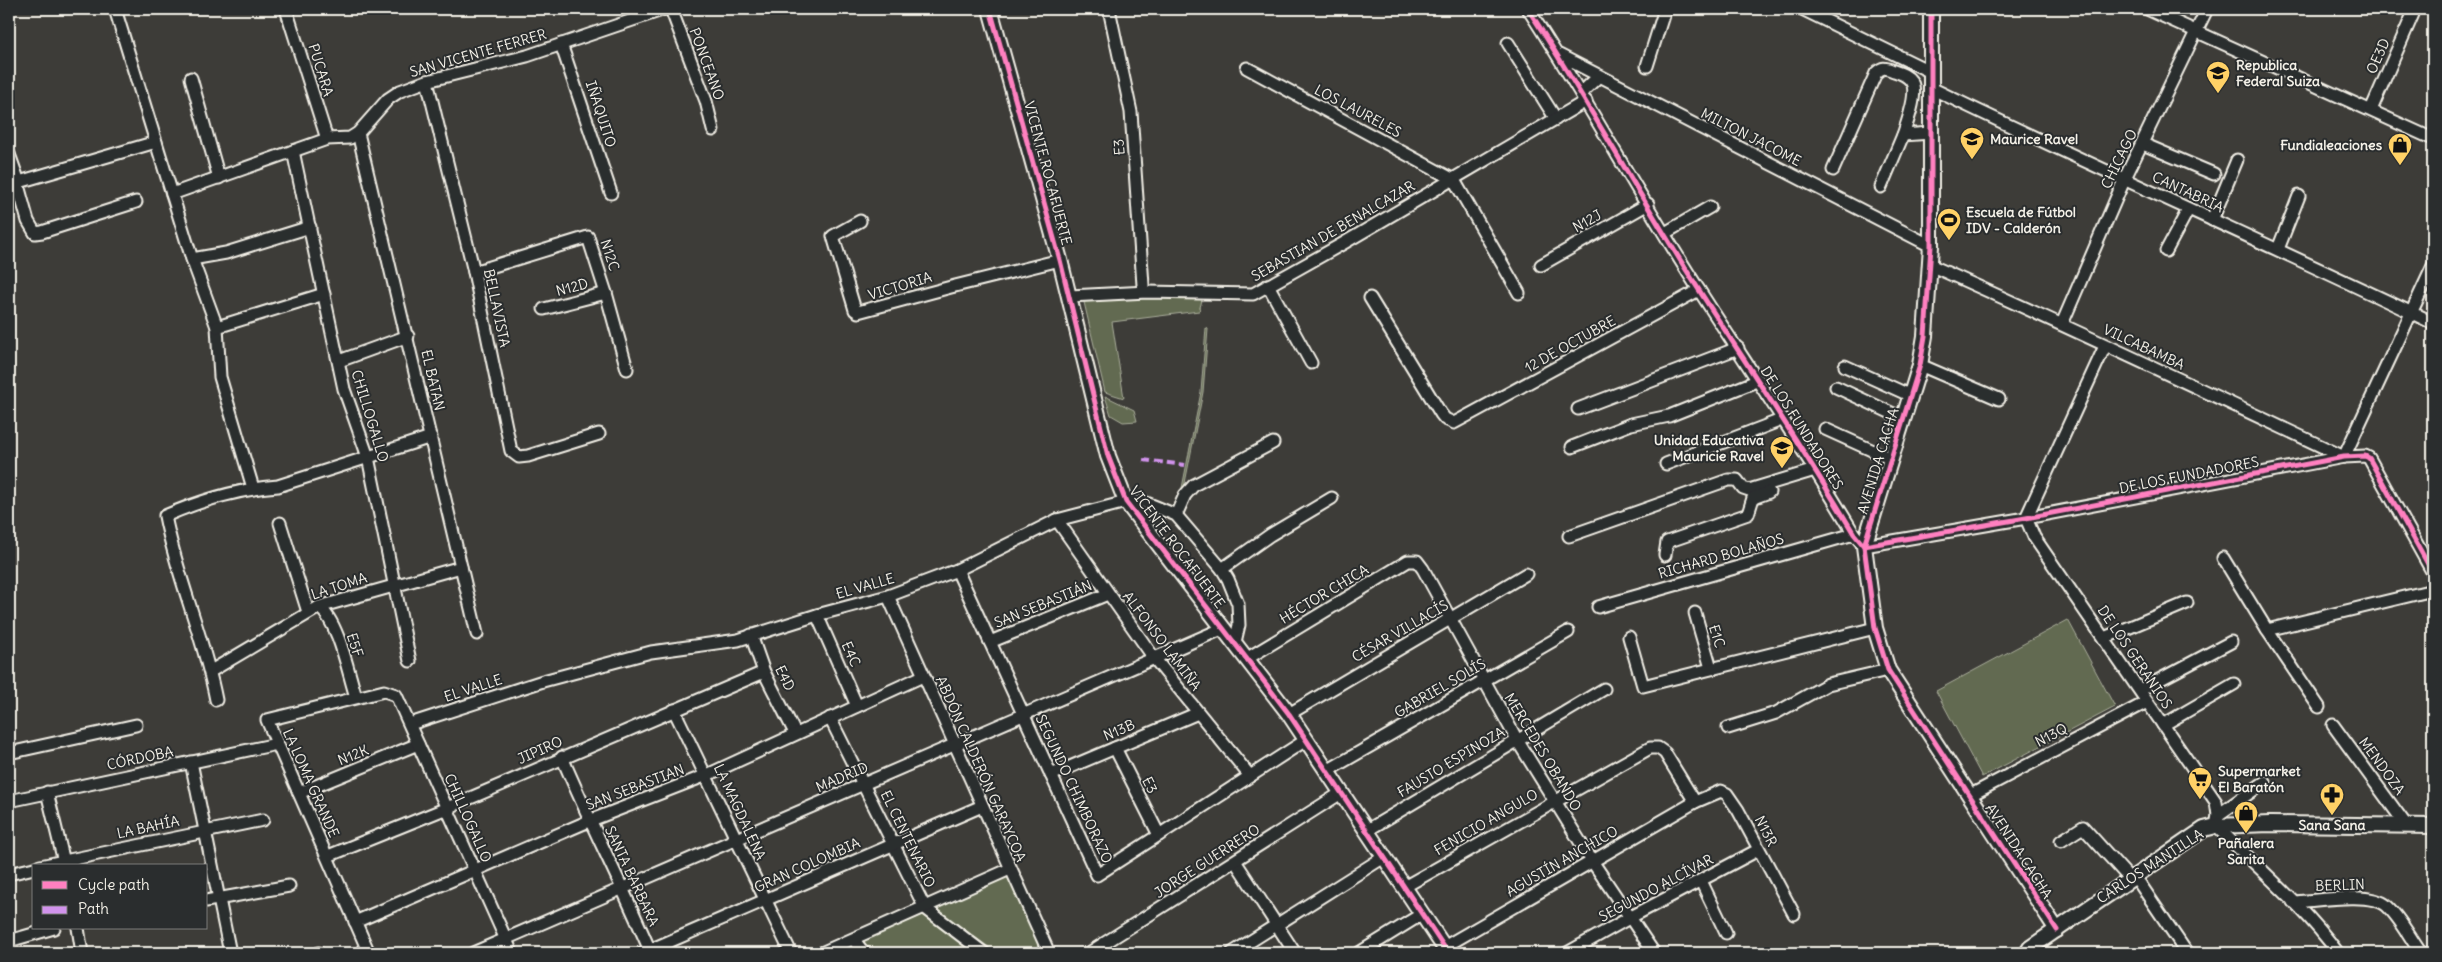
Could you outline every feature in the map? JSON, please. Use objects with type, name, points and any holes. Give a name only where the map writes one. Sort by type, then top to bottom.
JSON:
[{"type":"street","points":[[115,9],[192,260],[217,327],[220,377],[253,488]]},
{"type":"street","name":"PUCARA","points":[[286,9],[327,139]]},
{"type":"street","name":"SAN VICENTE FERRER","points":[[358,133],[388,99],[400,91],[428,81],[527,56],[665,9]]},
{"type":"street","name":"PONCEANO","points":[[671,9],[706,100],[713,130]]},
{"type":"street","name":"VICENTE ROCAFUERTE","points":[[990,9],[1070,296],[1108,456],[1126,502],[1236,642],[1289,714],[1446,950]]},
{"type":"street","name":"E3","points":[[1109,9],[1131,112],[1143,285]]},
{"type":"street","name":"DE LOS FUNDADORES","points":[[1528,9],[1584,96],[1699,290],[1784,419],[1854,534],[1864,546],[2026,518],[2344,457]]},
{"type":"street","points":[[1647,66],[1665,9]]},
{"type":"street","points":[[1802,9],[1931,72]]},
{"type":"street","name":"AVENIDA CACHA","points":[[1931,9],[1931,246],[1925,336],[1920,365],[1889,458],[1864,546],[1875,628],[1888,670],[2057,930]]},
{"type":"street","points":[[2147,9],[2433,138]]},
{"type":"street","name":"CHICAGO","points":[[2062,324],[2125,178],[2207,9]]},
{"type":"street","name":"OE3D","points":[[2371,110],[2413,14]]},
{"type":"street","points":[[1508,43],[1556,119]]},
{"type":"street","name":"IÑAQUITO","points":[[561,44],[611,193]]},
{"type":"street","name":"MILTON JACOME","points":[[1558,55],[1931,246]]},
{"type":"street","points":[[1833,170],[1876,73],[1885,67],[1906,76],[1912,82],[1913,89],[1911,112],[1881,188]]},
{"type":"street","name":"LOS LAURELES","points":[[1247,68],[1454,180]]},
{"type":"street","name":"SEBASTIAN DE BENALCAZAR","points":[[1070,296],[1147,292],[1253,294],[1454,180],[1556,119],[1584,96],[1599,76]]},
{"type":"street","points":[[191,78],[219,178]]},
{"type":"street","name":"BELLAVISTA","points":[[428,81],[474,272],[513,454],[519,457],[528,456],[599,434]]},
{"type":"street","name":"CANTABRIA","points":[[1931,88],[2125,178],[2188,210],[2278,249],[2433,323]]},
{"type":"street","points":[[172,194],[327,139],[350,138],[358,133]]},
{"type":"street","name":"EL BATAN","points":[[358,133],[408,336],[477,634]]},
{"type":"street","points":[[1903,135],[1931,134]]},
{"type":"street","points":[[19,182],[156,142]]},
{"type":"street","points":[[2143,144],[2214,174]]},
{"type":"street","name":"CHILLOGALLO","points":[[293,151],[344,389],[368,457],[410,660]]},
{"type":"street","points":[[9,154],[19,182],[18,189],[32,229],[36,233],[136,202]]},
{"type":"street","points":[[2212,220],[2237,160]]},
{"type":"street","points":[[1454,180],[1519,293]]},
{"type":"street","points":[[2278,249],[2299,196]]},
{"type":"street","name":"N12J","points":[[1541,265],[1648,204]]},
{"type":"street","points":[[1665,234],[1710,206]]},
{"type":"street","points":[[2166,250],[2188,210]]},
{"type":"street","name":"VICTORIA","points":[[860,221],[833,236],[855,310],[858,312],[959,284],[1060,260]]},
{"type":"street","points":[[192,260],[226,253],[310,227]]},
{"type":"street","name":"N12C","points":[[474,272],[585,237],[590,240],[627,368]]},
{"type":"street","name":"VILCABAMBA","points":[[1930,265],[2062,324],[2105,346],[2344,457]]},
{"type":"street","points":[[2433,266],[2344,457],[2365,456],[2370,458],[2433,573]]},
{"type":"street","points":[[1268,285],[1311,363]]},
{"type":"street","name":"12 DE OCTUBRE","points":[[1370,298],[1445,420],[1454,423],[1699,290]]},
{"type":"street","name":"N12D","points":[[544,309],[606,293]]},
{"type":"street","points":[[217,327],[324,294]]},
{"type":"street","points":[[339,361],[408,336]]},
{"type":"street","points":[[2026,518],[2105,346]]},
{"type":"street","points":[[1578,409],[1738,348]]},
{"type":"street","points":[[1920,365],[1998,399]]},
{"type":"street","points":[[1845,366],[1909,395]]},
{"type":"street","points":[[1572,447],[1631,424],[1669,416],[1759,380]]},
{"type":"street","points":[[1836,387],[1902,418]]},
{"type":"street","points":[[1666,464],[1784,419]]},
{"type":"street","points":[[1826,429],[1889,458]]},
{"type":"street","points":[[216,700],[211,671],[170,542],[165,516],[206,499],[253,488],[278,486],[431,438]]},
{"type":"street","points":[[1176,515],[1185,495],[1194,485],[1273,442]]},
{"type":"street","points":[[1569,536],[1728,480],[1736,480],[1743,488],[1749,490],[1817,472]]},
{"type":"street","points":[[1665,555],[1666,545],[1670,541],[1742,517],[1750,512],[1751,500],[1755,497],[1817,472]]},
{"type":"street","points":[[1222,569],[1270,535],[1332,498]]},
{"type":"street","name":"EL VALLE","points":[[410,724],[543,681],[651,652],[738,640],[817,614],[888,596],[957,570],[1057,520],[1126,502],[1144,502],[1176,515],[1222,569],[1228,578],[1238,604],[1239,625],[1236,642]]},
{"type":"street","name":"DE LOS GERANIOS","points":[[2026,518],[2034,537],[2216,802],[2217,821],[2325,935],[2338,953]]},
{"type":"street","name":"ALFONSO LAMIÑA","points":[[1057,520],[1154,658],[1250,776]]},
{"type":"street","points":[[280,523],[308,612]]},
{"type":"street","name":"RICHARD BOLAÑOS","points":[[1598,607],[1854,534]]},
{"type":"street","points":[[2223,558],[2267,630],[2320,707]]},
{"type":"street","name":"MERCEDES OBANDO","points":[[1417,561],[1423,568],[1517,740],[1592,860],[1654,953]]},
{"type":"street","name":"HÉCTOR CHICA","points":[[1248,658],[1405,562],[1417,561]]},
{"type":"street","name":"LA TOMA","points":[[211,671],[319,607],[395,584],[461,567]]},
{"type":"street","name":"SEGUNDO CHIMBORAZO","points":[[957,570],[1097,876],[1306,740]]},
{"type":"street","name":"CÉSAR VILLACÍS","points":[[1289,714],[1526,574]]},
{"type":"street","points":[[2267,630],[2433,590]]},
{"type":"street","name":"SAN SEBASTIÁN","points":[[990,642],[1108,594]]},
{"type":"street","name":"ABDÓN CALDERÓN GARAYCOA","points":[[888,596],[1049,953]]},
{"type":"street","points":[[2104,638],[2187,603]]},
{"type":"street","name":"E5F","points":[[319,607],[326,612],[332,624],[356,697]]},
{"type":"street","name":"E1C","points":[[1695,613],[1711,668]]},
{"type":"street","name":"E4C","points":[[817,614],[857,706]]},
{"type":"street","name":"MADRID","points":[[473,953],[1224,628]]},
{"type":"street","points":[[1629,637],[1643,686],[1875,628]]},
{"type":"street","name":"GABRIEL SOLÍS","points":[[1327,771],[1568,632]]},
{"type":"street","name":"E4D","points":[[751,635],[764,672],[795,734]]},
{"type":"street","points":[[2140,690],[2231,642]]},
{"type":"street","points":[[1728,728],[1776,713],[1828,684],[1888,670]]},
{"type":"street","name":"JIPIRO","points":[[328,856],[447,808],[562,757],[764,672]]},
{"type":"street","name":"SAN SEBASTIAN","points":[[355,922],[589,821],[707,775],[923,676]]},
{"type":"street","points":[[2163,726],[2234,684]]},
{"type":"street","name":"FAUSTO ESPINOZA","points":[[1366,831],[1604,689]]},
{"type":"street","name":"LA LOMA GRANDE","points":[[370,953],[267,720],[384,691],[396,695]]},
{"type":"street","name":"CHILLOGALLO","points":[[396,695],[512,953]]},
{"type":"street","name":"N13Q","points":[[1969,796],[2147,702]]},
{"type":"street","name":"LA MAGDALENA","points":[[674,710],[707,775],[736,840],[791,953]]},
{"type":"street","name":"N13B","points":[[1051,775],[1198,713]]},
{"type":"street","name":"EL CENTENARIO","points":[[830,718],[925,908],[980,952]]},
{"type":"street","points":[[9,753],[136,725]]},
{"type":"street","name":"MENDOZA","points":[[2334,725],[2406,826]]},
{"type":"street","name":"CÓRDOBA","points":[[9,801],[277,744]]},
{"type":"street","name":"N12K","points":[[299,793],[418,744]]},
{"type":"street","name":"FENICIO ANGULO","points":[[1404,886],[1640,752],[1655,747],[1665,754],[1695,802]]},
{"type":"street","name":"E3","points":[[1115,748],[1159,835]]},
{"type":"street","name":"SANTA BARBARA","points":[[562,757],[589,821],[622,888],[648,952]]},
{"type":"street","points":[[191,762],[204,830],[208,864]]},
{"type":"street","points":[[2217,821],[2265,782]]},
{"type":"street","name":"N13R","points":[[1695,802],[1717,791],[1725,792],[1738,810],[1794,914]]},
{"type":"street","points":[[48,792],[65,862]]},
{"type":"street","name":"JORGE GUERRERO","points":[[1089,953],[1235,862],[1341,792]]},
{"type":"street","name":"AGUSTÍN ANCHICO","points":[[1446,950],[1592,860],[1695,802]]},
{"type":"street","name":"GRAN COLOMBIA","points":[[648,952],[982,806]]},
{"type":"street","name":"LA BAHÍA","points":[[52,864],[204,830],[263,820]]},
{"type":"street","name":"CARLOS MANTILLA","points":[[2028,951],[2132,877],[2217,821],[2270,824],[2433,826]]},
{"type":"street","points":[[2061,841],[2084,827],[2132,877],[2187,953]]},
{"type":"street","name":"SEGUNDO ALCÍVAR","points":[[1567,953],[1758,850]]},
{"type":"street","points":[[1232,953],[1384,857]]},
{"type":"street","points":[[1235,862],[1294,953]]},
{"type":"street","points":[[208,865],[212,900],[230,953]]},
{"type":"street","points":[[9,874],[32,868]]},
{"type":"street","points":[[821,953],[854,940],[1010,869]]},
{"type":"street","points":[[1701,881],[1726,933]]},
{"type":"street","points":[[212,900],[289,886]]},
{"type":"street","name":"BERLIN","points":[[2293,902],[2362,898],[2379,901],[2392,912],[2421,953]]},
{"type":"street","points":[[1359,953],[1422,914]]},
{"type":"street","points":[[9,941],[47,930]]},
{"type":"street","points":[[78,930],[82,953]]},
{"type":"street","points":[[854,940],[864,953]]},
{"type":"green space","points":[[1204,293],[1199,311],[1112,322],[1124,398],[1105,392],[1083,298]]},
{"type":"green space","points":[[1206,328],[1208,329],[1203,392],[1183,493],[1181,493],[1201,392]]},
{"type":"green space","points":[[1105,396],[1134,410],[1137,421],[1123,422],[1111,415]]},
{"type":"green space","points":[[2068,620],[2115,707],[1982,777],[1936,691]]},
{"type":"green space","points":[[1008,876],[1044,953],[997,953],[935,908]]},
{"type":"green space","points":[[925,914],[974,951],[972,953],[870,953],[862,941]]},
{"type":"marked path","points":[[1143,460],[1185,465]]},
{"type":"marked path","points":[[2022,953],[2030,948]]},
{"type":"cycle path","points":[[990,9],[1060,260],[1108,456],[1126,502],[1289,714],[1448,953]]},
{"type":"cycle path","points":[[1528,9],[1677,255],[1854,534],[1864,546],[2026,518],[2344,457],[2365,456],[2369,458],[2433,573]]},
{"type":"cycle path","points":[[1931,9],[1931,246],[1925,336],[1920,365],[1864,546],[1875,628],[1888,670],[2057,930]]},
{"type":"place","name":"Republica Federal Suiza","points":[[2218,94]]},
{"type":"place","name":"Maurice Ravel","points":[[1972,160]]},
{"type":"place","name":"Fundialeaciones","points":[[2400,166]]},
{"type":"place","name":"Escuela de Fútbol IDV - Calderón","points":[[1949,241]]},
{"type":"place","name":"Unidad Educativa Mauricie Ravel","points":[[1782,469]]},
{"type":"place","name":"Supermarket El Baratón","points":[[2200,800]]},
{"type":"place","name":"Sana Sana","points":[[2332,816]]},
{"type":"place","name":"Pañalera Sarita","points":[[2246,834]]}]
